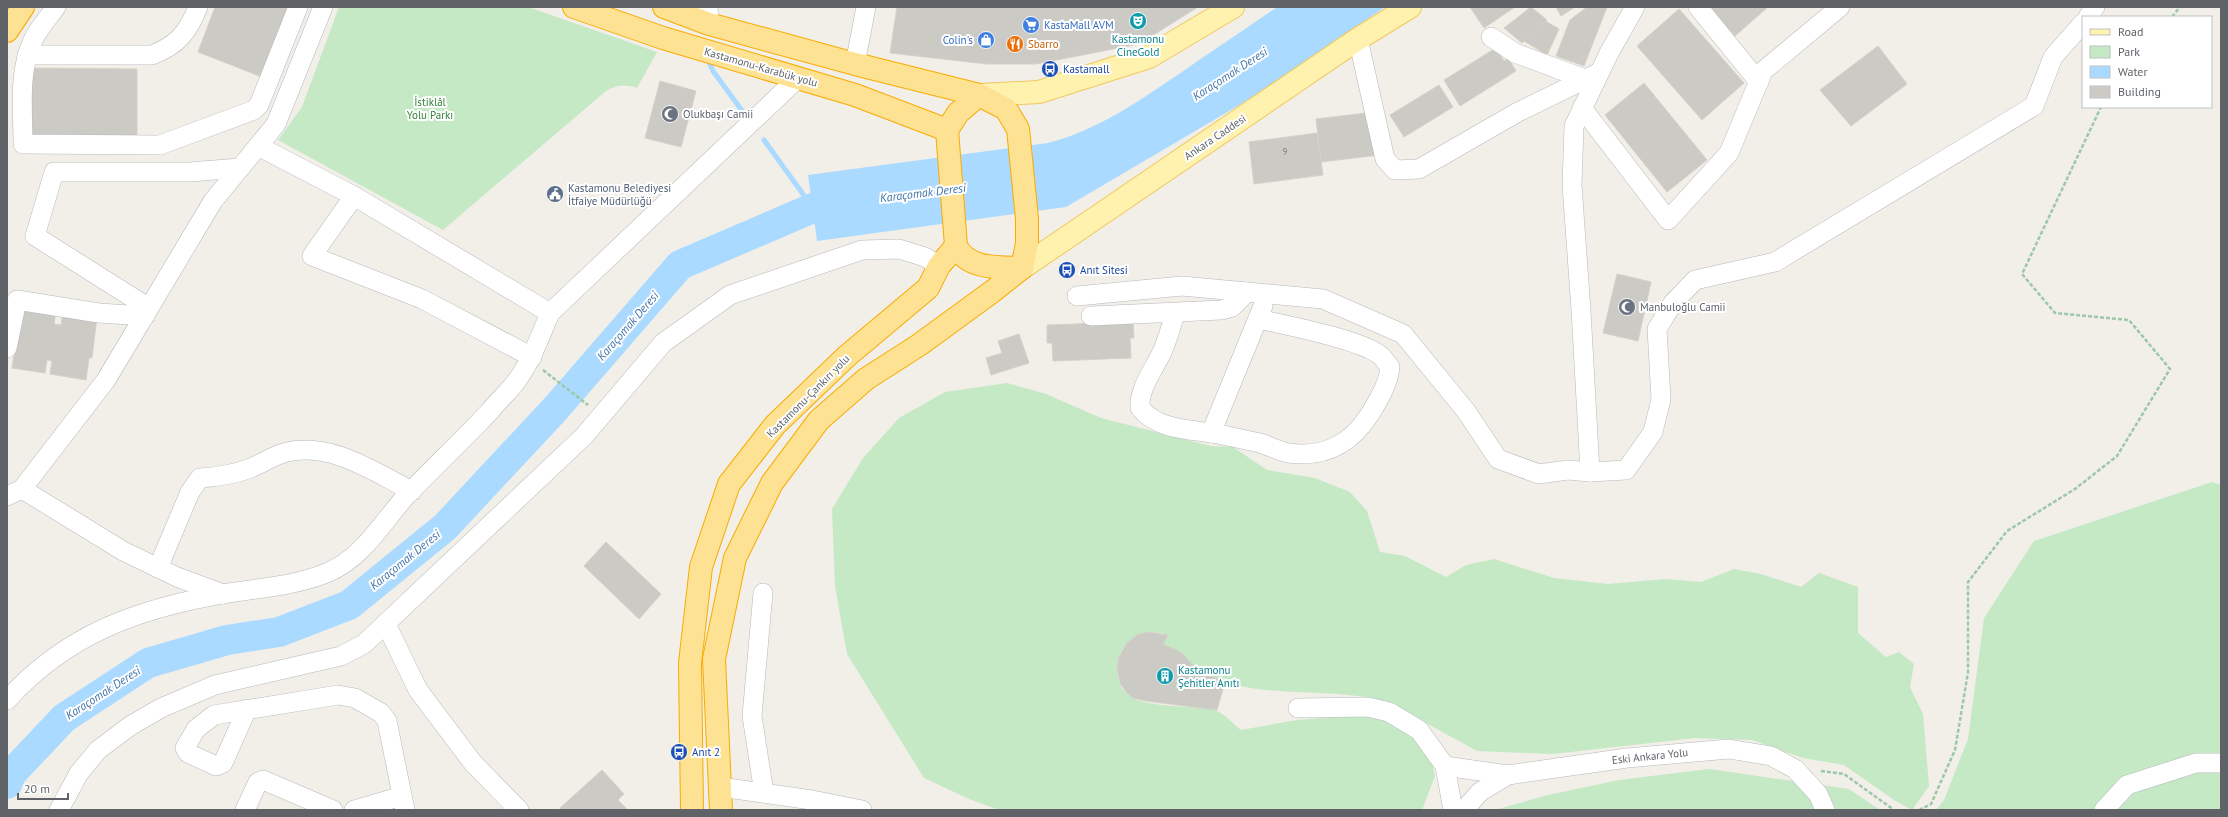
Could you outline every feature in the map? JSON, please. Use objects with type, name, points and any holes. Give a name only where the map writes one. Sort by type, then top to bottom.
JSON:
[{"type":"highway","points":[[7,31],[23,7]]},
{"type":"highway","name":"Kastamonu-Karabük yolu","points":[[574,7],[663,38],[855,95],[947,130]]},
{"type":"highway","points":[[664,7],[709,15],[855,64],[979,95],[1006,109],[1018,129],[1027,219],[1027,243],[1022,268],[925,340],[866,379],[818,420],[772,483],[735,558],[714,659],[721,810]]},
{"type":"highway","points":[[979,95],[958,113],[947,130],[956,246],[960,254],[979,265],[1022,268]]},
{"type":"highway","name":"Kastamonu-Çankırı yolu","points":[[692,810],[691,656],[701,568],[729,484],[776,425],[847,356],[928,288],[939,266],[956,246]]},
{"type":"main road","points":[[979,95],[1039,92],[1149,57],[1233,7]]},
{"type":"main road","name":"Ankara Caddesi","points":[[1022,268],[1358,39],[1410,7]]},
{"type":"street","points":[[56,7],[34,39],[27,55],[23,76],[23,144],[160,145],[242,115],[260,105],[298,7]]},
{"type":"street","points":[[27,55],[152,55],[163,51],[185,35],[198,7]]},
{"type":"street","points":[[223,594],[158,568],[123,551],[15,493],[106,380],[213,201],[276,124],[322,7]]},
{"type":"street","points":[[855,64],[866,7]]},
{"type":"street","points":[[1590,472],[1572,185],[1574,126],[1582,108],[1592,76],[1635,7]]},
{"type":"street","points":[[1698,7],[1759,82]]},
{"type":"street","points":[[1582,108],[1668,220],[1729,153],[1763,71],[1840,7]]},
{"type":"street","points":[[2089,16],[2095,7]]},
{"type":"street","points":[[1077,296],[1182,286],[1323,300],[1403,334],[1466,412],[1498,459],[1538,474],[1568,470],[1590,472],[1626,470],[1653,432],[1661,399],[1657,329],[1673,303],[1695,280],[1775,262],[2034,106],[2053,57],[2082,24]]},
{"type":"street","points":[[1491,37],[1515,53],[1592,76]]},
{"type":"street","points":[[1358,39],[1385,159],[1395,170],[1419,169],[1518,112],[1592,76]]},
{"type":"street","points":[[11,690],[51,658],[80,640],[126,617],[172,604],[304,581],[330,571],[355,556],[412,491],[537,362],[550,313],[798,78]]},
{"type":"street","points":[[258,146],[354,196],[550,313]]},
{"type":"street","points":[[147,312],[35,236],[54,172],[190,172],[239,168]]},
{"type":"street","points":[[354,196],[312,256],[422,299],[537,362]]},
{"type":"street","points":[[59,810],[79,773],[98,750],[130,726],[161,708],[214,684],[341,656],[364,644],[584,436],[663,343],[730,295],[862,250],[899,249],[925,257],[939,266]]},
{"type":"street","points":[[1091,316],[1202,312],[1232,307],[1248,292]]},
{"type":"street","points":[[1211,433],[1268,294]]},
{"type":"street","points":[[7,348],[17,300],[99,313],[147,312]]},
{"type":"street","points":[[1175,313],[1162,353],[1146,382],[1140,401],[1140,408],[1146,415],[1165,425],[1261,443],[1287,453],[1312,454],[1340,446],[1354,435],[1375,405],[1388,378],[1390,367],[1382,356],[1361,346],[1258,319]]},
{"type":"street","points":[[158,568],[190,492],[200,478],[220,477],[250,468],[288,452],[313,450],[339,454],[412,491]]},
{"type":"street","points":[[763,593],[752,716],[764,793]]},
{"type":"street","points":[[386,624],[418,690],[473,763],[519,810]]},
{"type":"street","points":[[247,709],[338,694],[355,698],[381,713],[387,721],[403,803],[354,810]]},
{"type":"street","points":[[1298,708],[1368,707],[1389,712],[1419,730],[1445,766],[1453,810]]},
{"type":"street","name":"Eski Ankara Yolu","points":[[1464,810],[1480,792],[1508,775],[1627,758],[1729,749],[1771,756],[1796,769],[1818,794],[1825,810]]},
{"type":"street","points":[[2104,810],[2127,785],[2196,763],[2221,763]]},
{"type":"street","points":[[1445,766],[1508,775]]},
{"type":"street","points":[[245,810],[258,782],[263,780],[333,810]]},
{"type":"street","points":[[720,787],[812,800],[862,810]]},
{"type":"path","points":[[2173,16],[2180,7]]},
{"type":"path","points":[[1919,810],[1931,804],[1956,750],[1968,672],[1968,582],[2007,531],[2075,489],[2117,456],[2170,369],[2129,320],[2055,313],[2022,274],[2101,108]]},
{"type":"path","points":[[537,362],[590,406]]},
{"type":"path","points":[[1796,769],[1844,774],[1894,810]]},
{"type":"green space","name":"İstiklâl Yolu Parkı","points":[[339,7],[528,7],[657,52],[637,88],[621,86],[614,87],[606,91],[443,230],[278,140],[302,107]]},
{"type":"green space","points":[[1007,383],[1046,394],[1101,418],[1211,446],[1233,447],[1267,470],[1315,478],[1350,492],[1367,511],[1380,552],[1405,556],[1446,577],[1466,565],[1494,559],[1554,578],[1608,584],[1666,579],[1701,582],[1734,569],[1761,574],[1801,587],[1819,573],[1858,587],[1858,633],[1886,657],[1899,652],[1914,664],[1910,687],[1923,714],[1929,786],[1912,810],[1894,800],[1844,765],[1803,758],[1752,740],[1695,738],[1553,754],[1477,751],[1388,702],[1341,694],[1267,690],[1243,687],[1219,681],[1197,671],[1163,644],[1167,635],[1150,632],[1137,636],[1127,643],[1120,654],[1117,666],[1118,679],[1123,690],[1133,698],[1148,703],[1213,709],[1241,730],[1297,720],[1364,715],[1383,719],[1412,735],[1431,759],[1435,776],[1422,810],[999,810],[969,799],[924,778],[847,654],[835,586],[832,509],[863,458],[899,418],[945,392]]},
{"type":"green space","points":[[2212,482],[2221,485],[2221,810],[1936,810],[1944,800],[1968,739],[1984,618],[2034,541]]},
{"type":"green space","points":[[1709,769],[1849,789],[1880,810],[1495,810],[1544,796],[1619,780]]},
{"type":"water","points":[[1277,7],[1385,7],[1253,97],[1066,207],[817,241],[808,175],[1048,143],[1066,138],[1100,123],[1133,105]]},
{"type":"building","points":[[215,7],[289,7],[262,77],[198,52]]},
{"type":"building","name":"KastaMall AVM","points":[[897,7],[1198,7],[1139,44],[1036,64],[987,64],[890,53]]},
{"type":"building","points":[[1470,7],[1515,7],[1484,28]]},
{"type":"building","points":[[1531,7],[1547,20],[1522,43],[1504,28]]},
{"type":"building","points":[[1556,7],[1575,7],[1561,16]]},
{"type":"building","points":[[1587,7],[1607,7],[1584,66],[1556,56],[1570,20]]},
{"type":"building","points":[[1710,7],[1768,7],[1735,36]]},
{"type":"building","points":[[1679,9],[1744,83],[1702,120],[1637,46]]},
{"type":"building","points":[[1545,21],[1559,29],[1547,55],[1524,41]]},
{"type":"building","points":[[1878,46],[1907,84],[1851,126],[1820,90]]},
{"type":"building","points":[[1496,48],[1504,61],[1508,58],[1516,71],[1460,106],[1444,80]]},
{"type":"building","points":[[31,68],[137,69],[137,137],[31,137]]},
{"type":"building","name":"Olukbaşı Camii","points":[[660,81],[696,91],[681,147],[645,138]]},
{"type":"building","points":[[1644,83],[1707,160],[1667,192],[1605,115]]},
{"type":"building","points":[[1439,85],[1453,107],[1404,137],[1390,115]]},
{"type":"building","points":[[1374,112],[1379,155],[1321,162],[1316,119]]},
{"type":"building","points":[[1317,133],[1323,175],[1254,184],[1249,142]]},
{"type":"building","name":"Manbuloğlu Camii","points":[[1617,274],[1651,282],[1638,341],[1603,333]]},
{"type":"building","points":[[22,305],[56,310],[54,324],[61,325],[63,312],[97,317],[92,358],[89,358],[86,380],[50,374],[52,361],[47,360],[45,373],[12,368]]},
{"type":"building","points":[[1133,322],[1134,338],[1130,338],[1131,358],[1053,361],[1052,343],[1047,343],[1047,325]]},
{"type":"building","points":[[1019,334],[1029,363],[991,375],[986,358],[1002,353],[998,341]]},
{"type":"building","points":[[606,542],[661,594],[639,619],[584,566]]},
{"type":"building","name":"Kastamonu Şehitler Anıtı","points":[[1147,632],[1168,635],[1163,644],[1182,653],[1197,670],[1225,682],[1217,710],[1146,701],[1133,698],[1126,692],[1120,683],[1117,670],[1119,657],[1126,644],[1137,635]]},
{"type":"building","points":[[602,770],[624,794],[618,800],[628,810],[561,810],[560,808]]},
{"type":"waterway","points":[[709,62],[713,71],[743,112]]},
{"type":"waterway","points":[[764,140],[813,208]]},
{"type":"waterway","name":"Karaçomak Deresi","points":[[7,784],[12,773],[64,718],[148,663],[227,640],[279,632],[349,605],[445,527],[556,408],[680,265],[813,208],[853,203]]},
{"type":"place","name":"Kastamonu CineGold","points":[[1138,21]]},
{"type":"place","name":"KastaMall AVM","points":[[1031,25]]},
{"type":"place","name":"Colin's","points":[[986,40]]},
{"type":"place","name":"Sbarro","points":[[1015,44]]},
{"type":"place","name":"Kastamall","points":[[1050,69]]},
{"type":"place","name":"Olukbaşı Camii","points":[[670,114]]},
{"type":"place","name":"Kastamonu Belediyesi İtfaiye Müdürlüğü","points":[[555,194]]},
{"type":"place","name":"Anıt Sitesi","points":[[1067,270]]},
{"type":"place","name":"Manbuloğlu Camii","points":[[1627,307]]},
{"type":"place","name":"Kastamonu Şehitler Anıtı","points":[[1165,676]]},
{"type":"place","name":"Anıt 2","points":[[679,752]]}]
